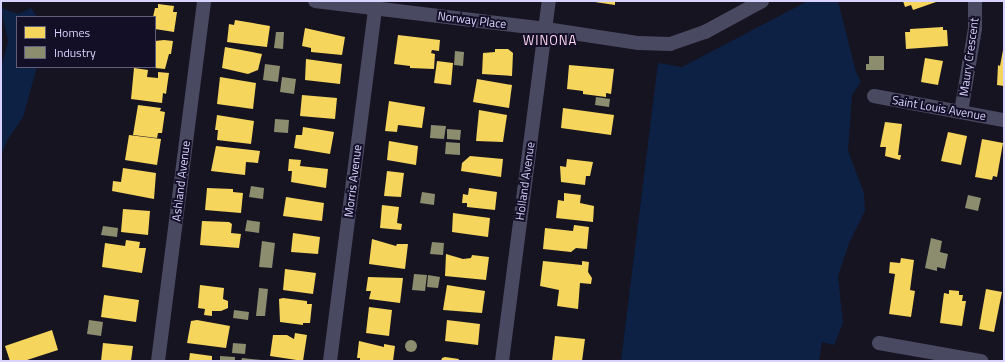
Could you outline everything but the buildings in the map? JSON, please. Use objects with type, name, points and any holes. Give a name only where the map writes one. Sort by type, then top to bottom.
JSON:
[{"type":"street","name":"Ashland Avenue","points":[[158,361],[204,1]]},
{"type":"street","name":"Norway Place","points":[[315,1],[375,5],[639,43],[670,44],[705,32],[762,1]]},
{"type":"street","name":"Holland Avenue","points":[[502,361],[549,1]]},
{"type":"street","name":"Maury Crescent","points":[[961,112],[976,28],[975,1]]},
{"type":"street","name":"Morris Avenue","points":[[330,361],[375,5]]},
{"type":"street","name":"Saint Louis Avenue","points":[[874,96],[1004,120]]},
{"type":"street","points":[[879,343],[981,361]]},
{"type":"water","points":[[808,1],[838,1],[856,72],[861,82],[852,95],[848,151],[864,193],[865,211],[850,241],[838,276],[843,323],[834,345],[822,342],[819,361],[621,361],[658,63],[682,67]]},
{"type":"water","points":[[1,8],[18,14],[31,8],[36,16],[16,16],[16,68],[37,68],[23,117],[8,139],[1,155],[1,68],[8,42]]},
{"type":"district","name":"WINONA","points":[[550,40]]}]
